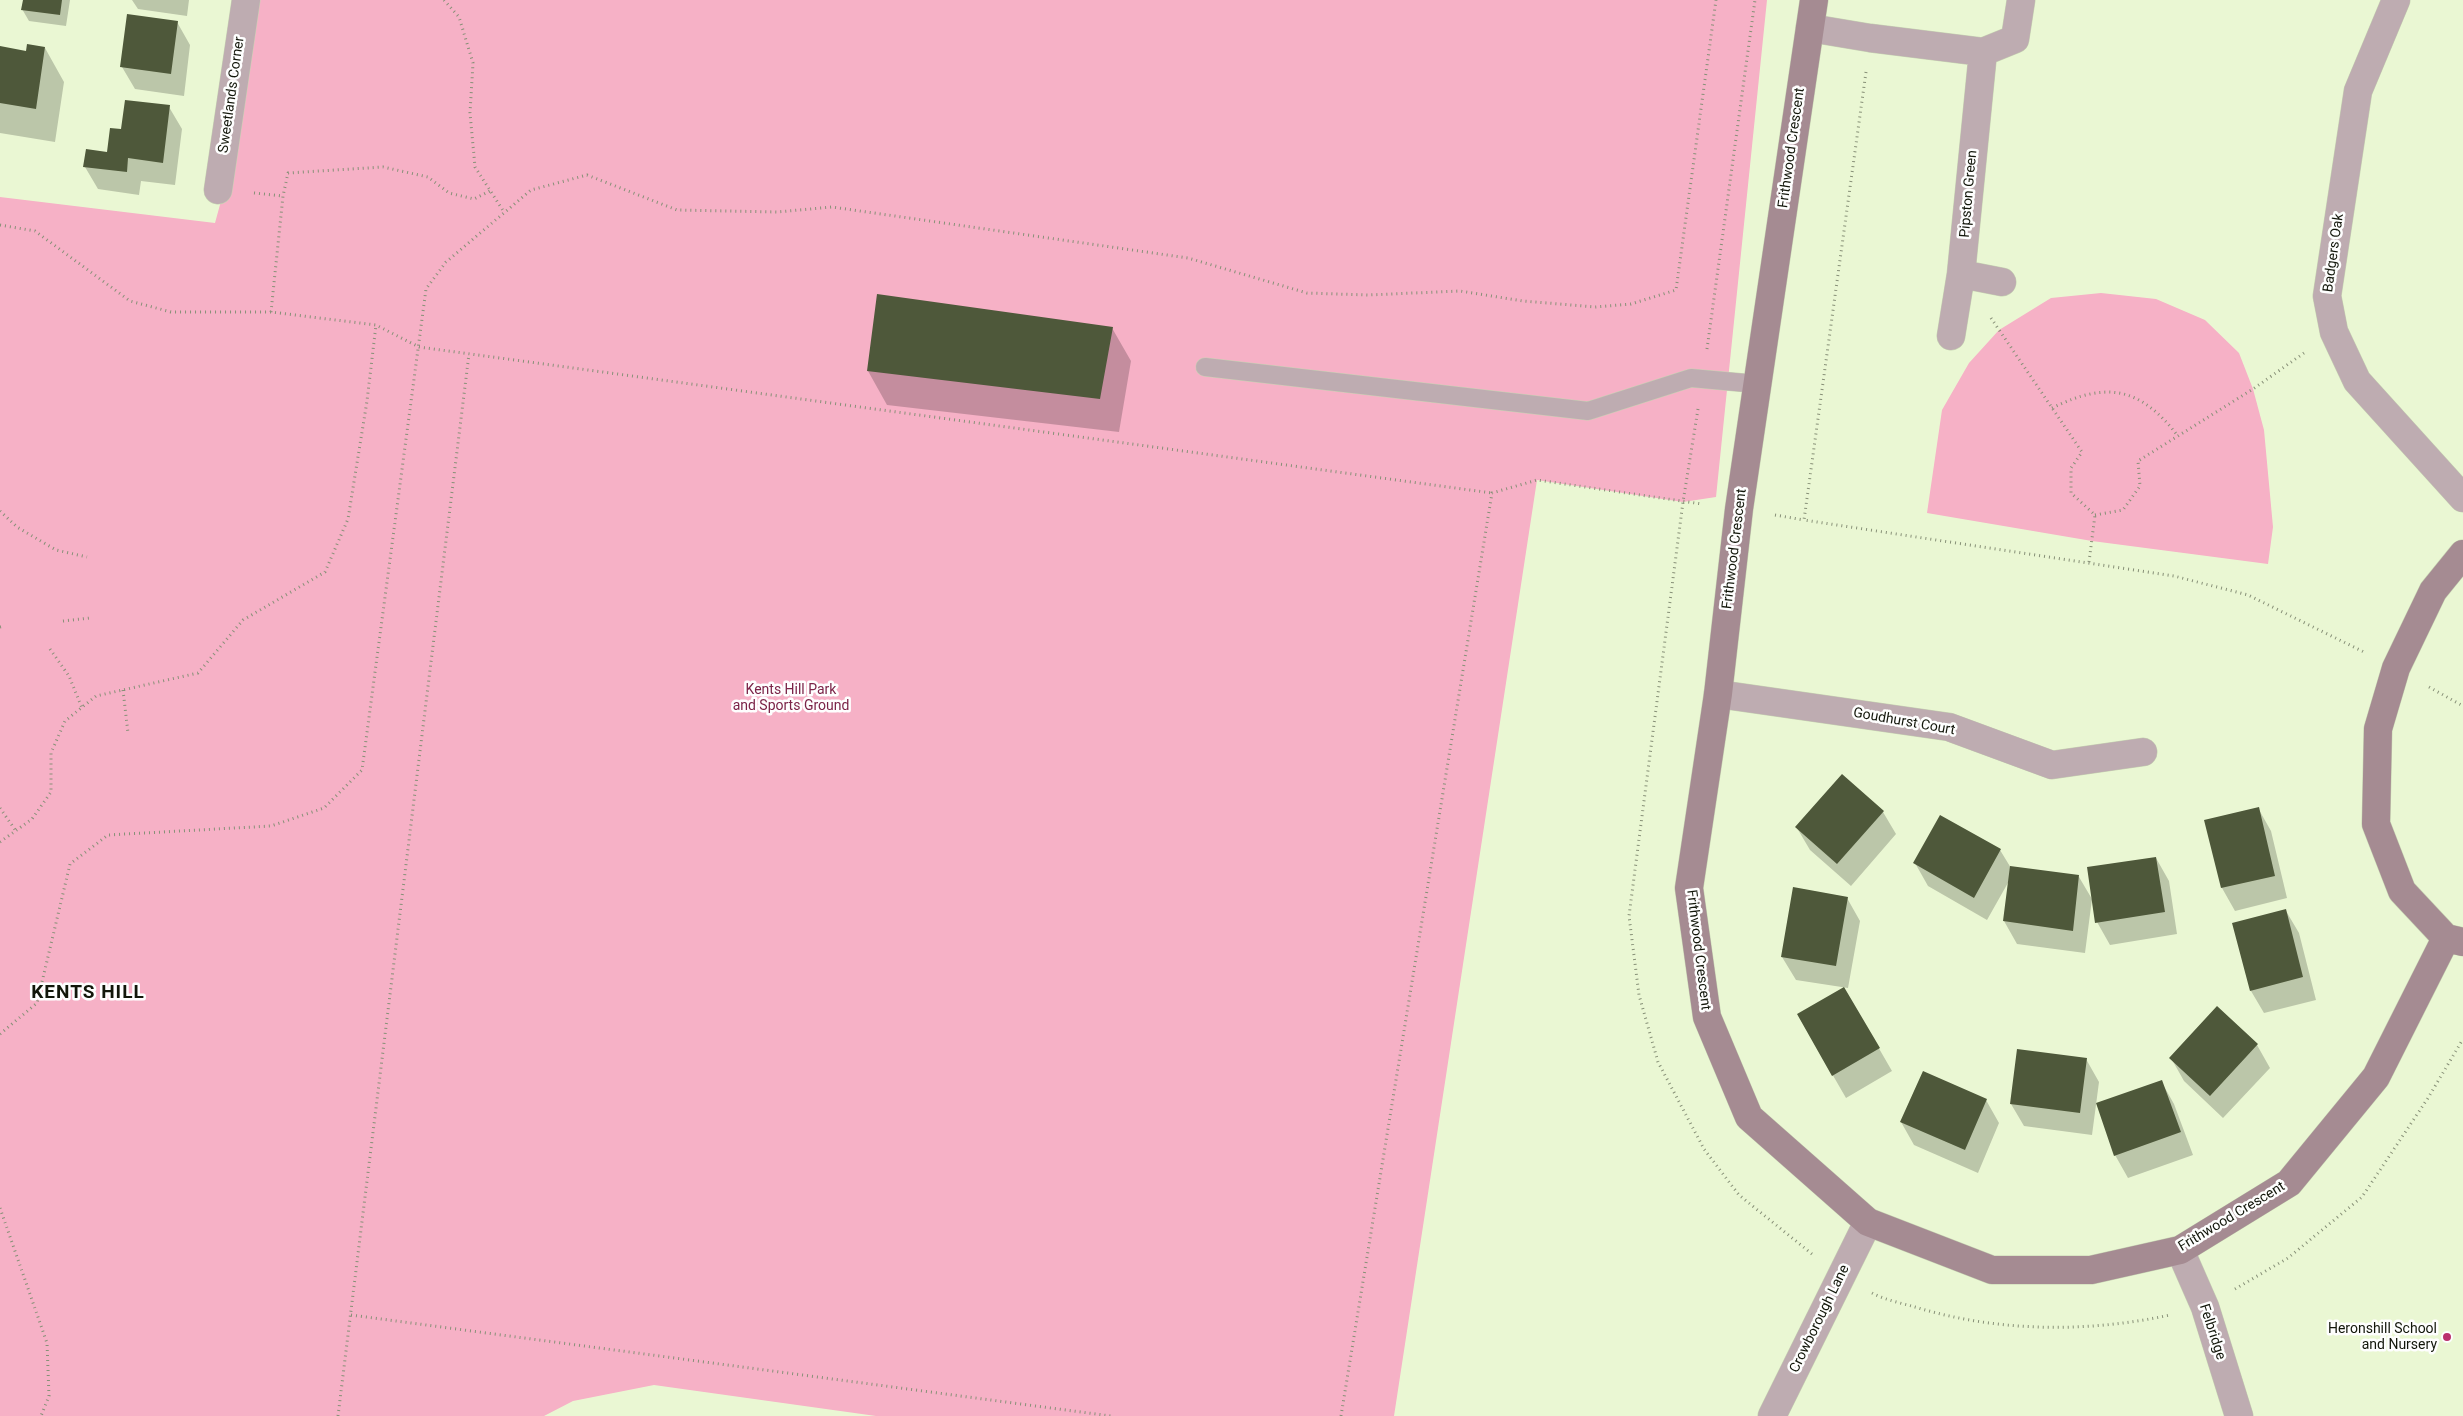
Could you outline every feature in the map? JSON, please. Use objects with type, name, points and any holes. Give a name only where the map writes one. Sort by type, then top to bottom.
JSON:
[{"type":"street","name":"Sweetlands Corner","points":[[218,190],[246,0]]},
{"type":"street","name":"Frithwood Crescent","points":[[1814,0],[1757,384],[1718,694],[1689,888],[1707,1018],[1749,1117],[1868,1222],[1992,1270],[2091,1270],[2180,1250],[2289,1183],[2376,1077],[2454,940],[2402,891],[2376,824],[2378,729],[2396,668],[2433,591],[2463,554]]},
{"type":"street","points":[[1810,28],[1870,38],[1983,52],[2015,39],[2020,0]]},
{"type":"street","name":"Badgers Oak","points":[[2396,0],[2358,92],[2327,296],[2334,332],[2356,381],[2463,498]]},
{"type":"street","name":"Pipston Green","points":[[1950,336],[1961,274],[1983,52]]},
{"type":"street","points":[[1961,274],[2002,282]]},
{"type":"street","name":"Goudhurst Court","points":[[1718,694],[1949,727],[2052,765],[2143,752]]},
{"type":"street","name":"Crowborough Lane","points":[[1772,1416],[1868,1222]]},
{"type":"street","name":"Felbridge","points":[[2180,1250],[2205,1307],[2238,1416]]},
{"type":"lane","points":[[1205,367],[1588,411],[1690,378],[1703,377],[1757,384]]},
{"type":"path","points":[[444,0],[459,17],[474,64],[470,113],[475,167],[504,212]]},
{"type":"path","points":[[0,1034],[37,1003],[70,864],[108,835],[271,826],[324,808],[362,770],[426,289],[446,262],[531,190],[587,175],[677,210],[777,212],[832,207],[1188,258],[1307,293],[1368,295],[1460,292],[1523,301],[1594,307],[1631,304],[1676,290],[1716,0]]},
{"type":"path","points":[[1754,0],[1703,377],[1683,502],[1629,916],[1639,995],[1658,1062],[1704,1149],[1739,1195],[1840,1276],[1878,1296],[1949,1318],[2042,1329],[2132,1323],[2205,1307],[2288,1258],[2362,1197],[2428,1098],[2463,1039]]},
{"type":"path","points":[[1804,520],[1870,38]]},
{"type":"path","points":[[271,312],[283,196],[288,173],[383,167],[428,177],[449,194],[474,199],[490,191]]},
{"type":"path","points":[[0,225],[35,231],[130,301],[171,312],[271,312],[376,324],[419,347],[1492,494],[1537,480],[1740,509],[2174,576],[2248,595],[2396,668],[2463,706]]},
{"type":"path","points":[[1961,274],[2082,452],[2071,468],[2070,493],[2095,515]]},
{"type":"path","points":[[0,842],[32,819],[51,792],[51,753],[65,721],[96,696],[198,673],[243,620],[325,572],[348,519],[367,401],[376,324]]},
{"type":"path","points":[[2095,515],[2123,510],[2140,486],[2138,461],[2253,389],[2334,332]]},
{"type":"path","points":[[338,1416],[469,354]]},
{"type":"path","points":[[2052,408],[2074,397],[2093,392],[2116,392],[2138,400],[2156,410],[2178,436]]},
{"type":"path","points":[[1341,1416],[1492,494]]},
{"type":"path","points":[[0,511],[17,527],[56,550],[88,557]]},
{"type":"path","points":[[2089,562],[2095,515]]},
{"type":"path","points":[[62,621],[90,618]]},
{"type":"path","points":[[50,649],[68,676],[82,708]]},
{"type":"path","points":[[122,690],[128,733]]},
{"type":"path","points":[[0,808],[16,831]]},
{"type":"path","points":[[0,1208],[47,1343],[49,1396],[41,1416]]},
{"type":"path","points":[[350,1315],[1111,1416]]},
{"type":"green space","name":"Kents Hill Park and Sports Ground","points":[[250,0],[1767,0],[1716,497],[1683,502],[1537,480],[1394,1416],[876,1416],[654,1385],[573,1401],[544,1416],[0,1416],[0,197],[215,223],[224,190]]},
{"type":"green space","points":[[2101,293],[2156,299],[2205,320],[2239,353],[2253,389],[2264,430],[2273,527],[2268,564],[2092,541],[1927,513],[1942,410],[1969,363],[1999,330],[2051,298]]},
{"type":"building","points":[[23,0],[62,0],[60,15],[21,10]]},
{"type":"building","points":[[127,14],[178,21],[171,74],[120,67]]},
{"type":"building","points":[[27,44],[45,47],[36,109],[0,103],[0,46],[26,51]]},
{"type":"building","points":[[125,100],[170,105],[163,163],[128,158],[127,172],[83,167],[86,149],[107,152],[110,128],[121,129]]},
{"type":"building","points":[[877,294],[1113,327],[1100,399],[867,371]]},
{"type":"building","points":[[1842,774],[1884,811],[1837,864],[1795,827]]},
{"type":"building","points":[[2259,807],[2275,876],[2221,888],[2204,820]]},
{"type":"building","points":[[1940,815],[2001,849],[1974,898],[1913,863]]},
{"type":"building","points":[[2156,857],[2165,912],[2095,923],[2087,867]]},
{"type":"building","points":[[2010,866],[2079,875],[2073,931],[2003,921]]},
{"type":"building","points":[[1793,887],[1848,897],[1836,966],[1781,957]]},
{"type":"building","points":[[2286,909],[2303,977],[2250,991],[2232,923]]},
{"type":"building","points":[[1844,987],[1880,1048],[1832,1076],[1797,1014]]},
{"type":"building","points":[[2217,1006],[2258,1044],[2210,1096],[2169,1058]]},
{"type":"building","points":[[2017,1049],[2087,1058],[2080,1113],[2010,1104]]},
{"type":"building","points":[[1923,1071],[1987,1099],[1965,1150],[1900,1122]]},
{"type":"building","points":[[2162,1080],[2181,1132],[2114,1156],[2096,1103]]},
{"type":"place","name":"Heronshill School and Nursery","points":[[2447,1337]]},
{"type":"district","name":"KENTS HILL","points":[[88,993]]}]
